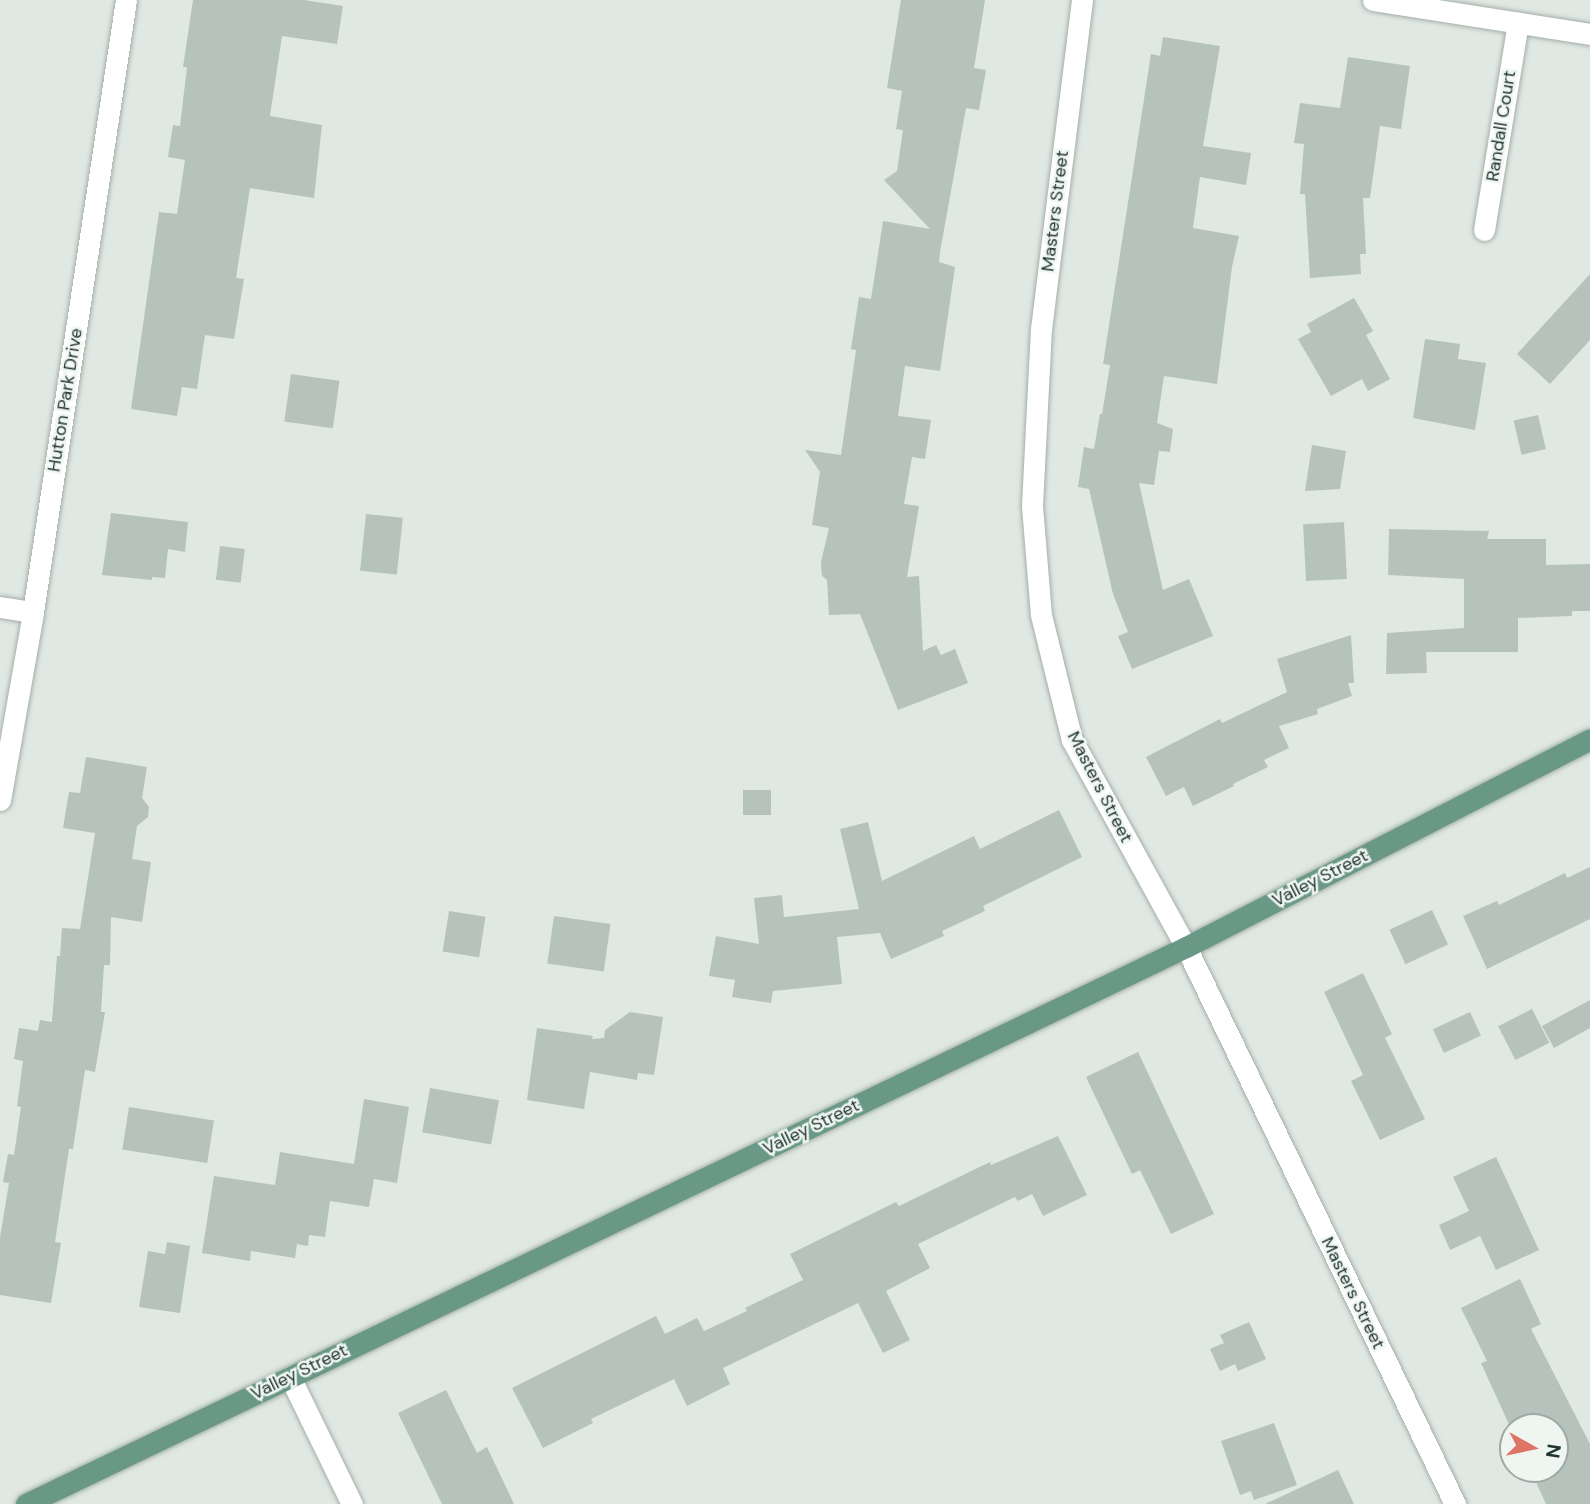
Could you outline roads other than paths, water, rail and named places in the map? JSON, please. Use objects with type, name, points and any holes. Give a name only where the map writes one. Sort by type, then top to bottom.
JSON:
[{"type":"main road","name":"Valley Street","points":[[26,1504],[1186,947],[1590,739]]},
{"type":"street","name":"Hutton Park Drive","points":[[0,800],[33,612],[126,0]]},
{"type":"street","name":"Masters Street","points":[[1082,0],[1041,328],[1032,506],[1041,615],[1072,740],[1186,947],[1455,1504]]},
{"type":"street","points":[[1373,0],[1590,34]]},
{"type":"street","name":"Randall Court","points":[[1484,230],[1518,23]]},
{"type":"street","points":[[0,607],[33,612]]},
{"type":"street","points":[[290,1377],[352,1504]]}]
